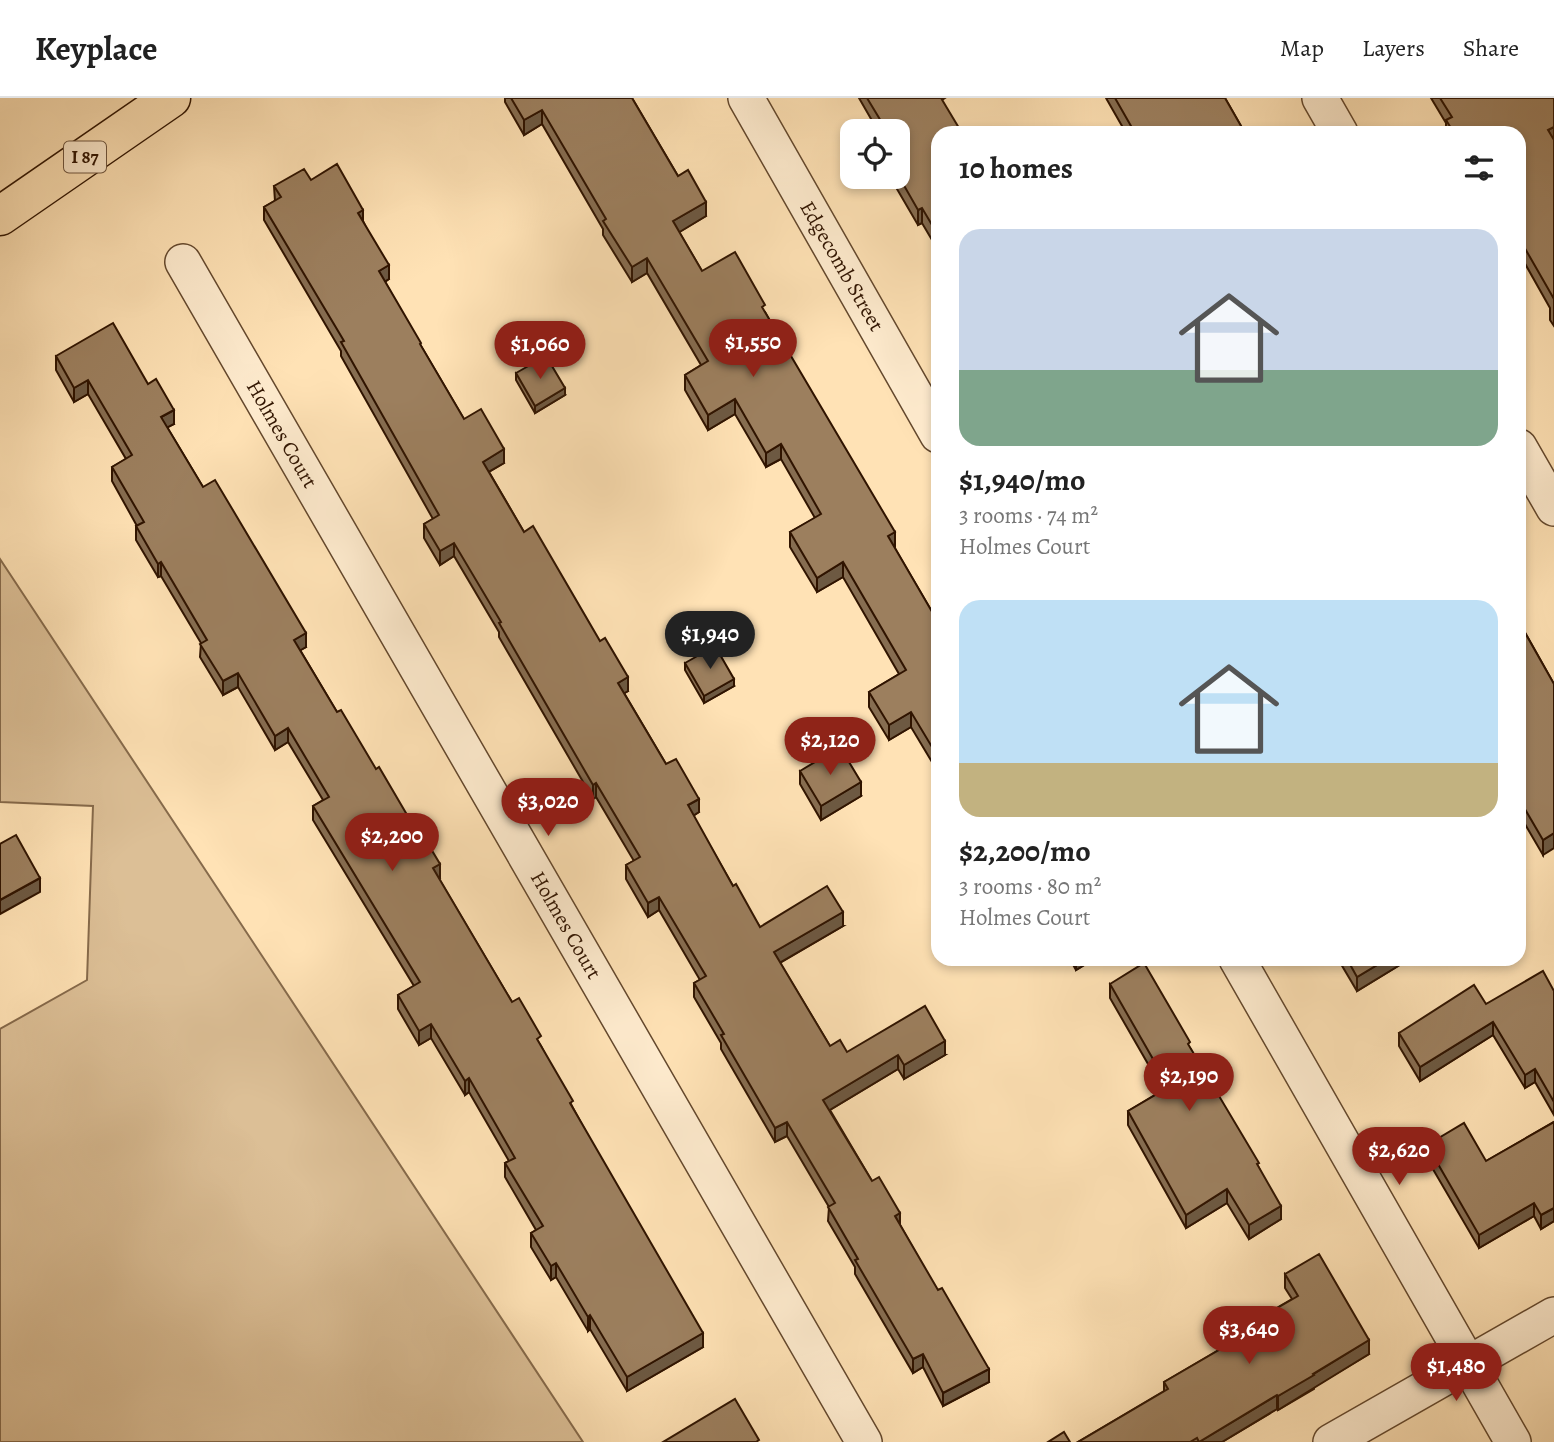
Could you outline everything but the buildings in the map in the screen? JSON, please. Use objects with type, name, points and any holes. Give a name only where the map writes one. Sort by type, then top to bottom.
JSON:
[{"type":"highway","name":"I 87","points":[[0,216],[171,98]]},
{"type":"street","name":"Edgecomb Street","points":[[746,98],[931,423]]},
{"type":"street","points":[[1320,98],[1336,126]]},
{"type":"street","name":"Holmes Court","points":[[183,262],[864,1442]]},
{"type":"street","points":[[1526,459],[1554,508]]},
{"type":"street","points":[[1241,966],[1513,1442]]},
{"type":"street","points":[[1331,1442],[1554,1315]]},
{"type":"shaded area","points":[[0,559],[583,1442],[0,1442],[0,1029],[87,980],[93,806],[0,802]]}]
